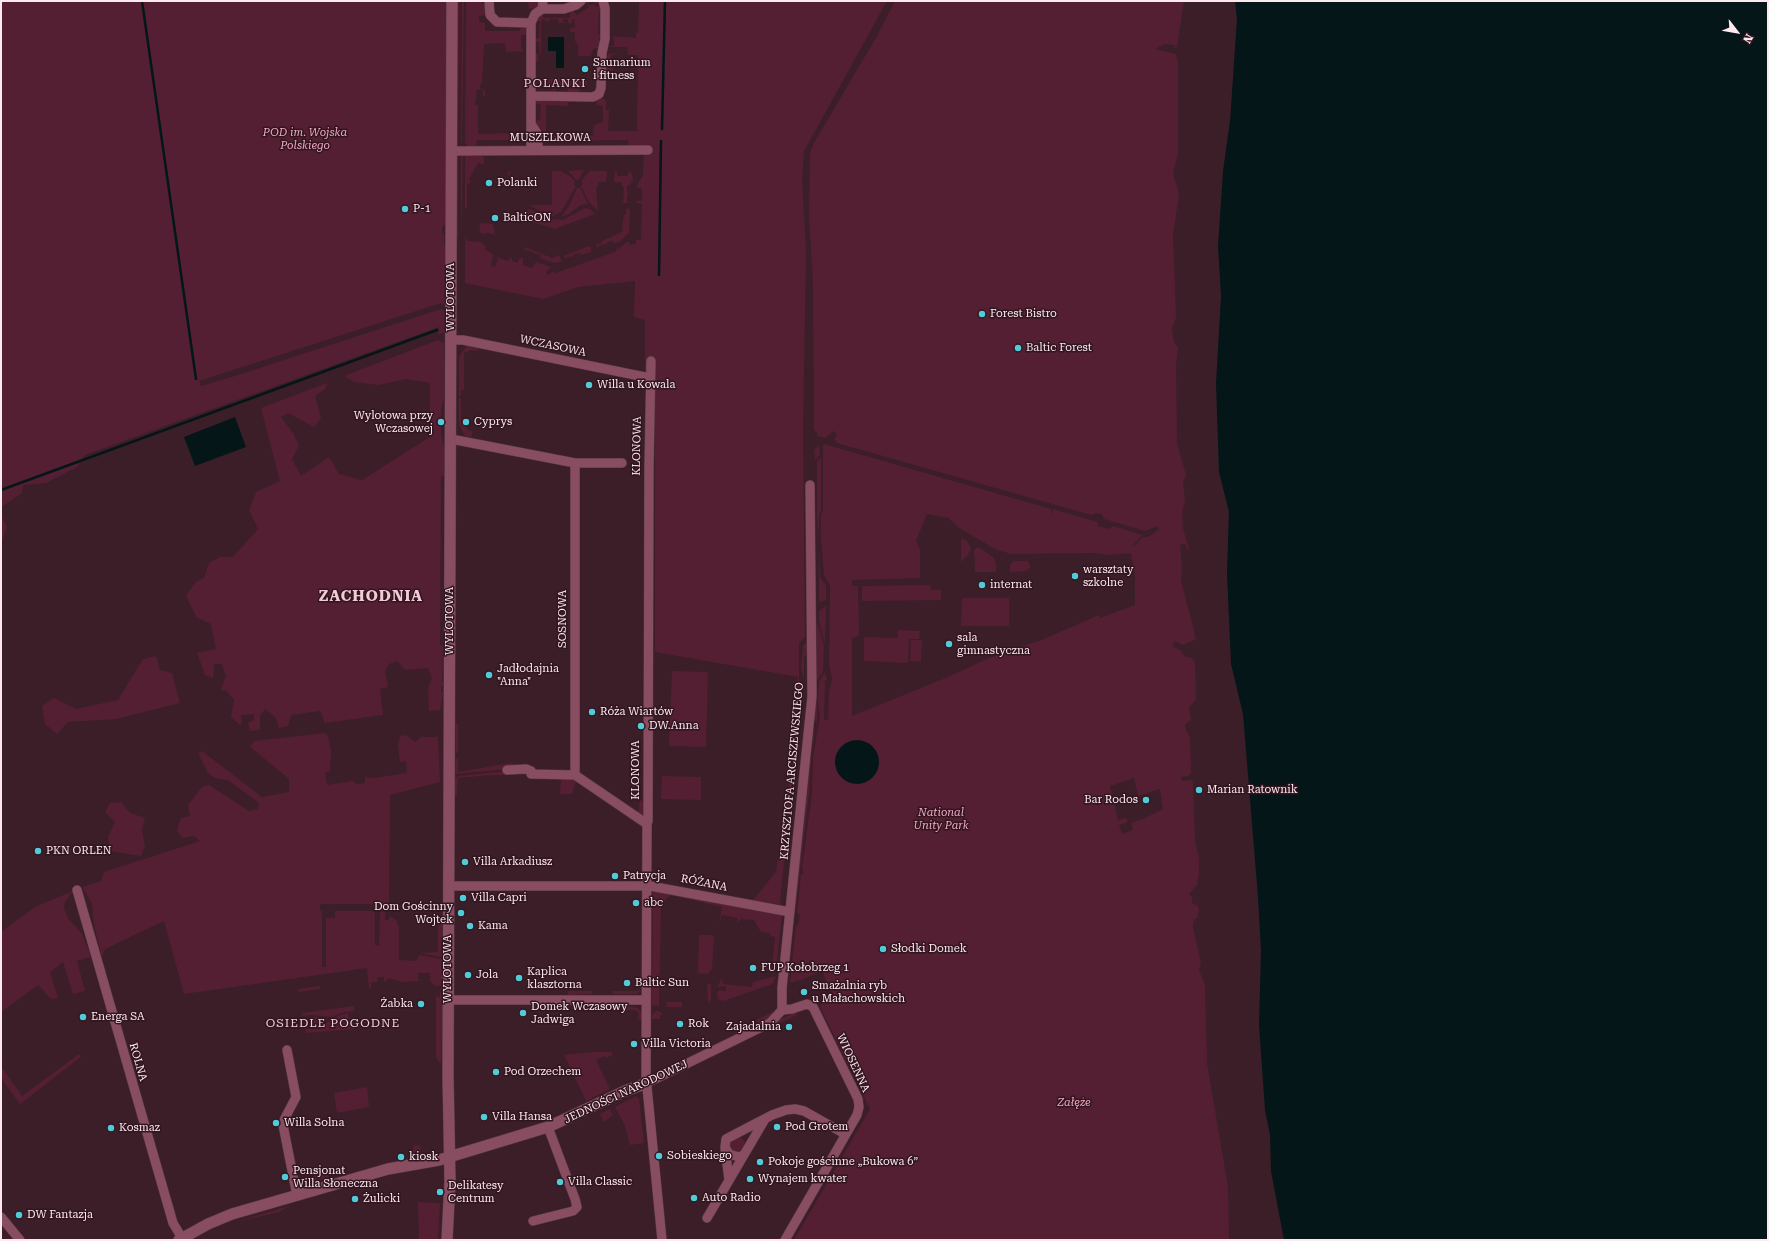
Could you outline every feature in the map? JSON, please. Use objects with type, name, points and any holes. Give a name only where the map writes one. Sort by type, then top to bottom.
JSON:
[{"type":"street","name":"WYLOTOWA","points":[[447,1240],[449,1157],[448,1000],[452,1]]},
{"type":"street","points":[[489,1],[490,15],[497,22],[531,23]]},
{"type":"street","points":[[535,150],[538,135],[531,124],[531,23],[535,14],[543,5],[567,9],[581,1]]},
{"type":"street","points":[[532,96],[593,97],[599,94],[601,88],[602,53],[605,43],[603,1]]},
{"type":"street","name":"MUSZELKOWA","points":[[452,151],[648,150]]},
{"type":"street","name":"WCZASOWA","points":[[451,340],[463,340],[650,378]]},
{"type":"street","name":"KLONOWA","points":[[651,362],[646,1000],[647,1083],[648,1115],[662,1240]]},
{"type":"street","points":[[451,439],[575,462],[622,463]]},
{"type":"street","name":"SOSNOWA","points":[[575,462],[575,775]]},
{"type":"street","name":"KRZYSZTOFA ARCISZEWSKIEGO","points":[[782,1010],[782,988],[788,911],[812,696],[810,485]]},
{"type":"street","points":[[507,770],[526,769],[531,771],[531,774],[575,775],[647,824]]},
{"type":"street","name":"RÓŻANA","points":[[449,886],[647,886],[788,911]]},
{"type":"street","name":"ROLNA","points":[[77,890],[173,1223],[180,1239]]},
{"type":"street","points":[[448,1000],[646,1000]]},
{"type":"street","name":"JEDNOŚCI NARODOWEJ","points":[[180,1239],[208,1224],[232,1214],[388,1169],[449,1157],[548,1127],[625,1091],[647,1083],[764,1026],[776,1018],[782,1010],[807,1004]]},
{"type":"street","name":"WIOSENNA","points":[[784,1240],[858,1112],[858,1099],[816,1011],[807,1004]]},
{"type":"street","points":[[287,1050],[296,1097],[283,1125],[297,1196]]},
{"type":"street","points":[[729,1180],[725,1147],[726,1139],[779,1112],[795,1109],[804,1111],[845,1134]]},
{"type":"street","points":[[707,1218],[765,1119]]},
{"type":"street","points":[[534,1221],[573,1211],[577,1207],[548,1127]]},
{"type":"street","points":[[738,1132],[746,1136],[749,1146]]},
{"type":"street","points":[[725,1147],[729,1154],[734,1156],[744,1155]]},
{"type":"street","points":[[1,1217],[20,1240]]},
{"type":"green space","name":"POD im. Wojska Polskiego","points":[[1,1],[449,1],[447,223],[442,227],[442,233],[444,234],[444,245],[447,245],[446,303],[441,305],[441,303],[199,381],[201,386],[235,376],[441,309],[447,311],[447,331],[438,335],[439,327],[85,455],[77,467],[46,483],[23,485],[22,493],[1,507]]},
{"type":"green space","points":[[456,1],[459,1],[458,144],[456,142]]},
{"type":"green space","points":[[462,1],[464,1],[461,142]]},
{"type":"green space","points":[[466,1],[482,1],[482,4],[485,4],[486,15],[479,16],[479,22],[485,23],[485,31],[520,31],[521,26],[525,26],[527,29],[527,35],[521,35],[522,50],[526,51],[506,52],[505,43],[484,44],[482,83],[480,84],[480,89],[485,90],[485,96],[483,96],[483,90],[477,90],[475,105],[478,105],[478,134],[515,133],[515,140],[477,140],[476,146],[468,146],[465,143]]},
{"type":"green space","points":[[528,1],[539,1],[536,8],[529,9]]},
{"type":"green space","points":[[585,1],[588,1],[589,5],[594,5],[595,1],[598,1],[595,5],[597,7],[601,4],[601,11],[599,11],[598,34],[601,35],[601,38],[598,38],[599,41],[601,41],[599,48],[593,49],[591,56],[578,56],[578,45],[575,41],[575,32],[570,32],[570,28],[575,28],[574,19],[572,20],[572,23],[568,23],[568,19],[563,19],[563,23],[559,23],[558,19],[550,19],[549,22],[543,19],[541,21],[541,54],[538,55],[538,61],[534,61],[534,54],[540,54],[539,42],[535,42],[535,39],[539,38],[540,21],[534,21],[543,13],[543,18],[570,18],[570,11],[572,10],[577,15],[589,7]]},
{"type":"green space","points":[[639,1],[887,1],[804,151],[802,179],[806,251],[803,433],[805,637],[799,643],[799,691],[796,690],[798,677],[655,652],[655,372],[645,370],[645,320],[634,317],[635,281],[578,287],[543,299],[465,283],[465,236],[467,241],[481,242],[486,247],[485,250],[493,254],[491,266],[495,267],[498,259],[494,256],[508,261],[511,256],[512,261],[517,263],[520,258],[523,258],[523,265],[532,268],[536,262],[551,267],[546,272],[548,275],[553,271],[556,273],[617,251],[616,248],[620,250],[619,248],[629,241],[630,245],[636,244],[636,240],[641,240],[642,204],[636,203],[637,201],[642,201],[642,189],[636,187],[643,175],[644,146],[629,146],[628,140],[541,141],[535,125],[535,121],[540,120],[541,105],[535,103],[540,99],[543,101],[568,102],[568,106],[546,105],[546,132],[549,132],[549,136],[593,136],[594,125],[603,122],[603,106],[596,105],[597,99],[604,99],[606,101],[606,110],[609,110],[608,131],[637,131],[638,55],[628,55],[627,47],[609,47],[614,46],[614,37],[609,36],[636,38],[636,33],[638,33]]},
{"type":"green space","points":[[895,1],[1184,1],[1177,47],[1174,48],[1175,45],[1165,44],[1155,49],[1176,54],[1178,62],[1178,153],[1173,173],[1179,194],[1173,235],[1176,318],[1172,328],[1174,343],[1178,347],[1176,365],[1177,443],[1186,475],[1183,482],[1185,503],[1182,517],[1183,528],[1190,553],[1185,544],[1180,544],[1182,568],[1181,580],[1196,639],[1183,645],[1175,641],[1172,646],[1180,650],[1184,656],[1192,658],[1195,662],[1196,699],[1189,708],[1191,720],[1185,724],[1186,730],[1190,737],[1191,773],[1188,776],[1181,777],[1182,781],[1192,780],[1193,783],[1195,841],[1199,859],[1199,873],[1197,885],[1189,894],[1192,897],[1192,903],[1198,906],[1199,909],[1197,918],[1194,920],[1193,927],[1201,963],[1199,970],[1205,985],[1207,1063],[1228,1187],[1229,1240],[794,1240],[870,1109],[820,1007],[822,1001],[833,996],[822,971],[799,981],[796,980],[795,982],[790,982],[796,925],[798,925],[800,915],[797,913],[801,875],[804,873],[802,869],[812,793],[813,757],[820,717],[818,701],[819,682],[825,672],[827,680],[825,680],[824,720],[828,720],[829,692],[832,679],[829,665],[830,585],[824,575],[821,537],[821,515],[823,510],[823,446],[825,444],[1051,509],[1051,515],[1053,509],[1097,522],[1098,526],[1110,529],[1113,526],[1143,535],[1133,545],[1134,546],[1143,537],[1149,537],[1159,529],[1157,526],[1145,531],[1104,519],[1102,514],[1097,513],[1091,515],[837,443],[834,439],[837,434],[833,431],[825,438],[817,436],[817,431],[814,431],[813,283],[809,216],[810,153],[814,143],[877,36]],"holes":[[[927,514],[949,518],[958,527],[995,549],[1011,554],[1095,553],[1110,555],[1131,553],[1135,575],[1135,605],[1100,618],[1099,615],[1044,639],[987,659],[948,677],[852,716],[852,638],[859,636],[858,586],[852,586],[852,580],[920,578],[920,550],[916,541]],[[1134,778],[1138,796],[1160,789],[1163,809],[1131,823],[1133,830],[1122,834],[1119,825],[1128,822],[1126,818],[1118,820],[1110,786]]]},
{"type":"green space","points":[[620,53],[611,55],[613,71],[606,72],[608,54]]},
{"type":"green space","points":[[579,78],[579,81],[587,81],[586,87],[580,87],[579,93],[568,92],[567,87],[555,87],[555,92],[553,93],[552,87],[544,87],[546,79]]},
{"type":"green space","points":[[458,154],[458,238],[455,239],[456,157]]},
{"type":"green space","points":[[465,154],[480,154],[484,158],[484,164],[478,163],[469,179],[471,181],[467,185],[467,208],[465,208]]},
{"type":"green space","points":[[461,156],[463,156],[461,239]]},
{"type":"green space","points":[[584,170],[579,179],[576,180],[568,171]]},
{"type":"green space","points":[[552,171],[561,171],[571,177],[575,182],[574,185],[576,186],[561,212],[551,217],[529,205],[552,205]]},
{"type":"green space","points":[[590,171],[607,172],[606,182],[598,182],[598,187],[596,187],[598,211],[589,202],[581,186],[583,183],[581,181]]},
{"type":"green space","points":[[615,171],[617,172],[617,176],[627,176],[629,171],[632,174],[633,180],[630,185],[627,186],[627,193],[630,193],[627,195],[627,202],[630,203],[623,203],[624,187],[622,187],[622,182],[614,182]]},
{"type":"green space","points":[[577,188],[580,188],[588,204],[579,206],[569,214],[561,217],[569,206]]},
{"type":"green space","points":[[585,208],[590,209],[595,214],[555,229],[519,218],[523,212],[530,209],[548,219],[563,220]]},
{"type":"green space","points":[[626,209],[630,209],[629,233],[619,242],[614,243],[612,241],[606,243],[606,246],[604,244],[598,246],[598,249],[596,245],[622,232]]},
{"type":"green space","points":[[481,223],[493,224],[495,235],[488,233],[481,234],[479,226]]},
{"type":"green space","points":[[589,246],[591,247],[591,252],[581,255],[580,253],[573,255],[574,258],[572,256],[566,258],[566,261],[564,256]]},
{"type":"green space","points":[[525,247],[552,258],[559,255],[562,262],[554,263],[540,258],[541,255],[534,253],[533,255],[533,252],[526,250],[524,252]]},
{"type":"green space","points":[[438,340],[444,343],[444,398],[441,409],[441,436],[445,449],[444,475],[441,476],[440,645],[443,646],[442,681],[444,686],[441,686],[441,692],[443,692],[440,710],[429,711],[428,688],[432,678],[428,668],[405,670],[397,661],[389,664],[385,670],[388,687],[380,689],[383,715],[325,723],[320,711],[291,715],[288,726],[279,728],[276,718],[265,709],[260,716],[260,730],[250,731],[248,723],[254,720],[254,714],[241,715],[242,723],[239,724],[231,717],[234,700],[227,691],[221,690],[226,676],[222,664],[214,664],[213,678],[205,675],[197,653],[216,649],[211,624],[196,617],[186,595],[196,582],[204,578],[209,563],[220,557],[233,557],[258,529],[249,510],[256,492],[280,481],[261,408],[327,383],[325,389],[315,396],[321,418],[314,427],[288,413],[281,417],[293,433],[299,446],[292,459],[301,476],[329,457],[339,474],[362,480],[430,437],[430,383],[406,379],[379,385],[354,382],[344,376]]},
{"type":"green space","points":[[467,345],[479,347],[478,351],[472,350],[464,353],[464,390],[461,390],[461,396],[459,396],[459,357]]},
{"type":"green space","points":[[459,398],[461,398],[461,420],[468,430],[472,431],[472,437],[465,436],[459,424]]},
{"type":"green space","points":[[819,445],[820,454],[815,460],[814,450]]},
{"type":"green space","points":[[821,457],[821,510],[819,515],[819,537],[817,516],[817,462]]},
{"type":"green space","points":[[1,515],[7,527],[1,544]]},
{"type":"green space","points":[[961,539],[966,540],[971,548],[968,555],[961,562]]},
{"type":"green space","points":[[819,544],[820,577],[826,586],[826,600],[820,602],[819,601]]},
{"type":"green space","points":[[976,548],[980,548],[993,557],[996,563],[996,572],[975,572],[974,551]]},
{"type":"green space","points":[[1014,561],[1027,561],[1030,564],[1030,568],[1026,571],[1010,572],[1010,565]]},
{"type":"green space","points":[[930,585],[931,590],[941,590],[941,600],[862,601],[862,586]]},
{"type":"green space","points":[[962,598],[1009,598],[1009,626],[961,626]]},
{"type":"green space","points":[[826,606],[825,644],[819,622],[819,611]]},
{"type":"green space","points":[[817,613],[817,622],[824,645],[823,671],[817,681],[817,723],[814,720]]},
{"type":"green space","points":[[898,630],[920,631],[919,639],[909,639],[908,663],[864,661],[864,637],[898,638]]},
{"type":"green space","points":[[808,640],[806,656],[804,656],[804,680],[801,667],[803,646]]},
{"type":"green space","points":[[911,640],[922,640],[921,662],[910,661]]},
{"type":"green space","points":[[156,656],[160,670],[172,673],[180,703],[116,719],[68,722],[57,734],[45,724],[42,706],[54,698],[76,709],[118,700],[143,659]]},
{"type":"green space","points":[[672,671],[708,672],[706,747],[669,746]]},
{"type":"green space","points":[[456,724],[458,724],[458,753],[456,752]]},
{"type":"green space","points":[[815,730],[811,757],[809,793],[795,914],[813,734]]},
{"type":"green space","points":[[797,732],[789,815],[784,817]]},
{"type":"green space","points":[[326,733],[331,751],[330,771],[325,772],[327,785],[352,781],[357,784],[365,783],[365,777],[375,778],[407,773],[406,761],[400,762],[398,745],[400,736],[406,735],[415,742],[421,737],[438,737],[440,782],[390,795],[388,905],[320,904],[320,911],[322,911],[322,967],[326,967],[326,918],[335,918],[335,911],[375,911],[375,945],[379,946],[380,912],[385,911],[385,920],[389,920],[389,916],[397,921],[397,925],[399,926],[399,960],[416,961],[419,955],[442,959],[442,985],[437,986],[430,981],[430,973],[418,973],[418,980],[423,981],[401,982],[389,978],[384,982],[384,977],[378,977],[377,982],[371,982],[371,987],[369,988],[367,968],[184,994],[164,921],[105,949],[102,957],[94,925],[92,903],[82,887],[101,881],[104,872],[200,841],[194,836],[182,838],[177,830],[181,818],[190,816],[188,805],[202,787],[209,785],[249,811],[258,809],[259,803],[228,780],[215,778],[208,773],[198,753],[202,751],[262,797],[289,792],[289,779],[250,747],[254,741]]},
{"type":"green space","points":[[458,758],[458,772],[511,763],[516,766],[507,769],[455,774],[456,759]]},
{"type":"green space","points":[[507,771],[518,772],[518,775],[490,775],[458,778],[457,795],[455,795],[455,778],[459,776]]},
{"type":"green space","points":[[662,776],[701,777],[701,800],[661,799]]},
{"type":"green space","points":[[571,778],[576,781],[572,794],[560,794],[561,780]]},
{"type":"green space","points":[[640,800],[644,802],[647,818],[638,812]]},
{"type":"green space","points":[[121,802],[130,813],[145,818],[142,830],[145,846],[141,856],[110,851],[108,837],[115,822],[105,812],[110,803]]},
{"type":"green space","points":[[783,821],[788,825],[780,900],[781,905],[774,903],[773,906],[756,903],[756,900],[753,900],[776,872]]},
{"type":"green space","points":[[73,891],[65,902],[64,908],[68,918],[82,934],[91,957],[77,961],[85,991],[73,994],[63,962],[50,972],[58,998],[51,999],[38,985],[1,1012],[1,932],[35,907]]},
{"type":"green space","points":[[653,891],[675,893],[674,896],[670,895],[661,904],[659,1006],[652,1005]]},
{"type":"green space","points":[[676,893],[782,914],[776,971],[769,972],[766,969],[766,966],[772,966],[775,937],[770,936],[770,933],[761,932],[754,920],[741,919],[737,923],[738,918],[722,915],[719,925],[722,907],[675,896]]},
{"type":"green space","points":[[438,915],[442,917],[442,957],[419,953],[438,952]]},
{"type":"green space","points":[[699,935],[711,935],[714,937],[712,969],[708,974],[691,973],[698,973]]},
{"type":"green space","points":[[776,976],[773,983],[770,985],[723,1001],[718,999],[717,993],[719,990],[726,991],[726,986],[717,987],[722,978],[723,984],[752,987],[753,982]]},
{"type":"green space","points":[[707,984],[711,984],[711,1000],[708,1003]]},
{"type":"green space","points":[[320,986],[320,989],[298,992],[298,989]]},
{"type":"green space","points":[[639,989],[640,991],[637,994],[613,994],[612,991],[638,991]]},
{"type":"green space","points":[[440,991],[443,997],[441,1063],[436,1057],[436,994],[437,997],[440,997]]},
{"type":"green space","points":[[568,991],[592,991],[592,994],[568,995]]},
{"type":"green space","points":[[666,1002],[682,1002],[682,1007],[667,1007]]},
{"type":"green space","points":[[354,1006],[354,1011],[344,1012],[331,1017],[312,1015],[302,1016],[302,1013]]},
{"type":"green space","points":[[626,1006],[638,1008],[641,1012],[641,1019],[638,1019],[639,1013],[636,1010],[626,1010]]},
{"type":"green space","points":[[656,1011],[661,1012],[663,1015],[660,1015],[660,1019],[652,1019],[652,1015]]},
{"type":"green space","points":[[773,1012],[772,1016],[759,1026],[756,1020]]},
{"type":"green space","points":[[796,1012],[797,1015],[774,1026],[777,1021]]},
{"type":"green space","points":[[348,1013],[349,1022],[333,1019],[338,1016]]},
{"type":"green space","points":[[309,1017],[319,1017],[327,1020],[319,1025],[311,1027]]},
{"type":"green space","points":[[330,1021],[355,1023],[353,1024],[355,1029],[306,1033],[305,1029],[317,1028]]},
{"type":"green space","points":[[752,1022],[754,1028],[739,1035],[736,1033],[735,1030]]},
{"type":"green space","points":[[612,1052],[613,1055],[606,1058],[604,1056],[596,1060],[610,1089],[586,1101],[564,1055]]},
{"type":"green space","points":[[79,1054],[81,1057],[20,1104],[1,1078],[1,1066],[22,1096]]},
{"type":"green space","points":[[367,1087],[369,1107],[337,1113],[334,1093]]},
{"type":"green space","points":[[636,1096],[639,1099],[644,1143],[630,1145],[625,1126],[615,1107]]},
{"type":"green space","points":[[610,1109],[613,1115],[604,1122],[600,1114]]},
{"type":"green space","points":[[734,1137],[740,1137],[745,1142],[743,1151],[740,1153],[734,1153],[729,1148],[729,1142]]},
{"type":"green space","points":[[420,1145],[421,1154],[413,1156],[413,1146]]},
{"type":"green space","points":[[344,1167],[346,1173],[335,1176],[335,1172],[327,1174],[328,1177],[315,1181],[314,1175]]},
{"type":"green space","points":[[418,1202],[440,1203],[438,1240],[419,1240]]},
{"type":"green space","points":[[289,1206],[279,1212],[235,1222]]},
{"type":"shaded area","points":[[1235,1],[1768,1],[1768,1240],[1284,1240],[1271,1171],[1270,1135],[1265,1110],[1259,1025],[1261,951],[1258,897],[1243,714],[1231,664],[1227,573],[1229,512],[1219,472],[1216,383],[1221,296],[1218,246],[1223,171],[1230,121],[1237,19]]},
{"type":"shaded area","points":[[548,37],[564,37],[564,68],[556,68],[556,51],[548,51]]},
{"type":"shaded area","points":[[235,417],[246,447],[195,466],[184,437]]},
{"type":"shaded area","points":[[861,740],[873,746],[878,754],[878,770],[873,778],[865,783],[853,784],[841,778],[836,770],[835,758],[841,746],[849,741]]},
{"type":"waterway","points":[[142,1],[196,379]]},
{"type":"waterway","points":[[662,129],[665,1]]},
{"type":"waterway","points":[[659,275],[661,141]]},
{"type":"waterway","points":[[1,490],[437,330]]},
{"type":"place","name":"Saunarium i fitness","points":[[585,69]]},
{"type":"place","name":"Polanki","points":[[489,183]]},
{"type":"place","name":"P-1","points":[[405,209]]},
{"type":"place","name":"BalticON","points":[[495,218]]},
{"type":"place","name":"Forest Bistro","points":[[982,314]]},
{"type":"place","name":"Baltic Forest","points":[[1018,348]]},
{"type":"place","name":"Willa u Kowala","points":[[589,385]]},
{"type":"place","name":"Wylotowa przy Wczasowej","points":[[441,422]]},
{"type":"place","name":"Cyprys","points":[[466,422]]},
{"type":"place","name":"warsztaty szkolne","points":[[1075,576]]},
{"type":"place","name":"internat","points":[[982,585]]},
{"type":"place","name":"sala gimnastyczna","points":[[949,644]]},
{"type":"place","name":"Jadłodajnia \"Anna\"","points":[[489,675]]},
{"type":"place","name":"Róża Wiartów","points":[[592,712]]},
{"type":"place","name":"DW.Anna","points":[[641,726]]},
{"type":"place","name":"Marian Ratownik","points":[[1199,790]]},
{"type":"place","name":"Bar Rodos","points":[[1146,800]]},
{"type":"place","name":"PKN ORLEN","points":[[38,851]]},
{"type":"place","name":"Villa Arkadiusz","points":[[465,862]]},
{"type":"place","name":"Patrycja","points":[[615,876]]},
{"type":"place","name":"Villa Capri","points":[[463,898]]},
{"type":"place","name":"abc","points":[[636,903]]},
{"type":"place","name":"Dom Gościnny Wojtek","points":[[461,913]]},
{"type":"place","name":"Kama","points":[[470,926]]},
{"type":"place","name":"Słodki Domek","points":[[883,949]]},
{"type":"place","name":"FUP Kołobrzeg 1","points":[[753,968]]},
{"type":"place","name":"Jola","points":[[468,975]]},
{"type":"place","name":"Kaplica klasztorna","points":[[519,978]]},
{"type":"place","name":"Baltic Sun","points":[[627,983]]},
{"type":"place","name":"Smażalnia ryb u Małachowskich","points":[[804,992]]},
{"type":"place","name":"Żabka","points":[[421,1004]]},
{"type":"place","name":"Domek Wczasowy Jadwiga","points":[[523,1013]]},
{"type":"place","name":"Energa SA","points":[[83,1017]]},
{"type":"place","name":"Rok","points":[[680,1024]]},
{"type":"place","name":"Zajadalnia","points":[[789,1027]]},
{"type":"place","name":"Villa Victoria","points":[[634,1044]]},
{"type":"place","name":"Pod Orzechem","points":[[496,1072]]},
{"type":"place","name":"Villa Hansa","points":[[484,1117]]},
{"type":"place","name":"Willa Solna","points":[[276,1123]]},
{"type":"place","name":"Pod Grotem","points":[[777,1127]]},
{"type":"place","name":"Kosmaz","points":[[111,1128]]},
{"type":"place","name":"Sobieskiego","points":[[659,1156]]},
{"type":"place","name":"kiosk","points":[[401,1157]]},
{"type":"place","name":"Pokoje gościnne „Bukowa 6”","points":[[760,1162]]},
{"type":"place","name":"Pensjonat Willa Słoneczna","points":[[285,1177]]},
{"type":"place","name":"Wynajem kwater","points":[[750,1179]]},
{"type":"place","name":"Villa Classic","points":[[560,1182]]},
{"type":"place","name":"Delikatesy Centrum","points":[[440,1192]]},
{"type":"place","name":"Auto Radio","points":[[694,1198]]},
{"type":"place","name":"Żulicki","points":[[355,1199]]},
{"type":"place","name":"DW Fantazja","points":[[19,1215]]},
{"type":"district","name":"POLANKI","points":[[555,83]]},
{"type":"district","name":"ZACHODNIA","points":[[371,597]]},
{"type":"district","name":"OSIEDLE POGODNE","points":[[333,1023]]},
{"type":"park label","name":"National Unity Park","points":[[941,819]]},
{"type":"park label","name":"Załęże","points":[[1074,1103]]}]
